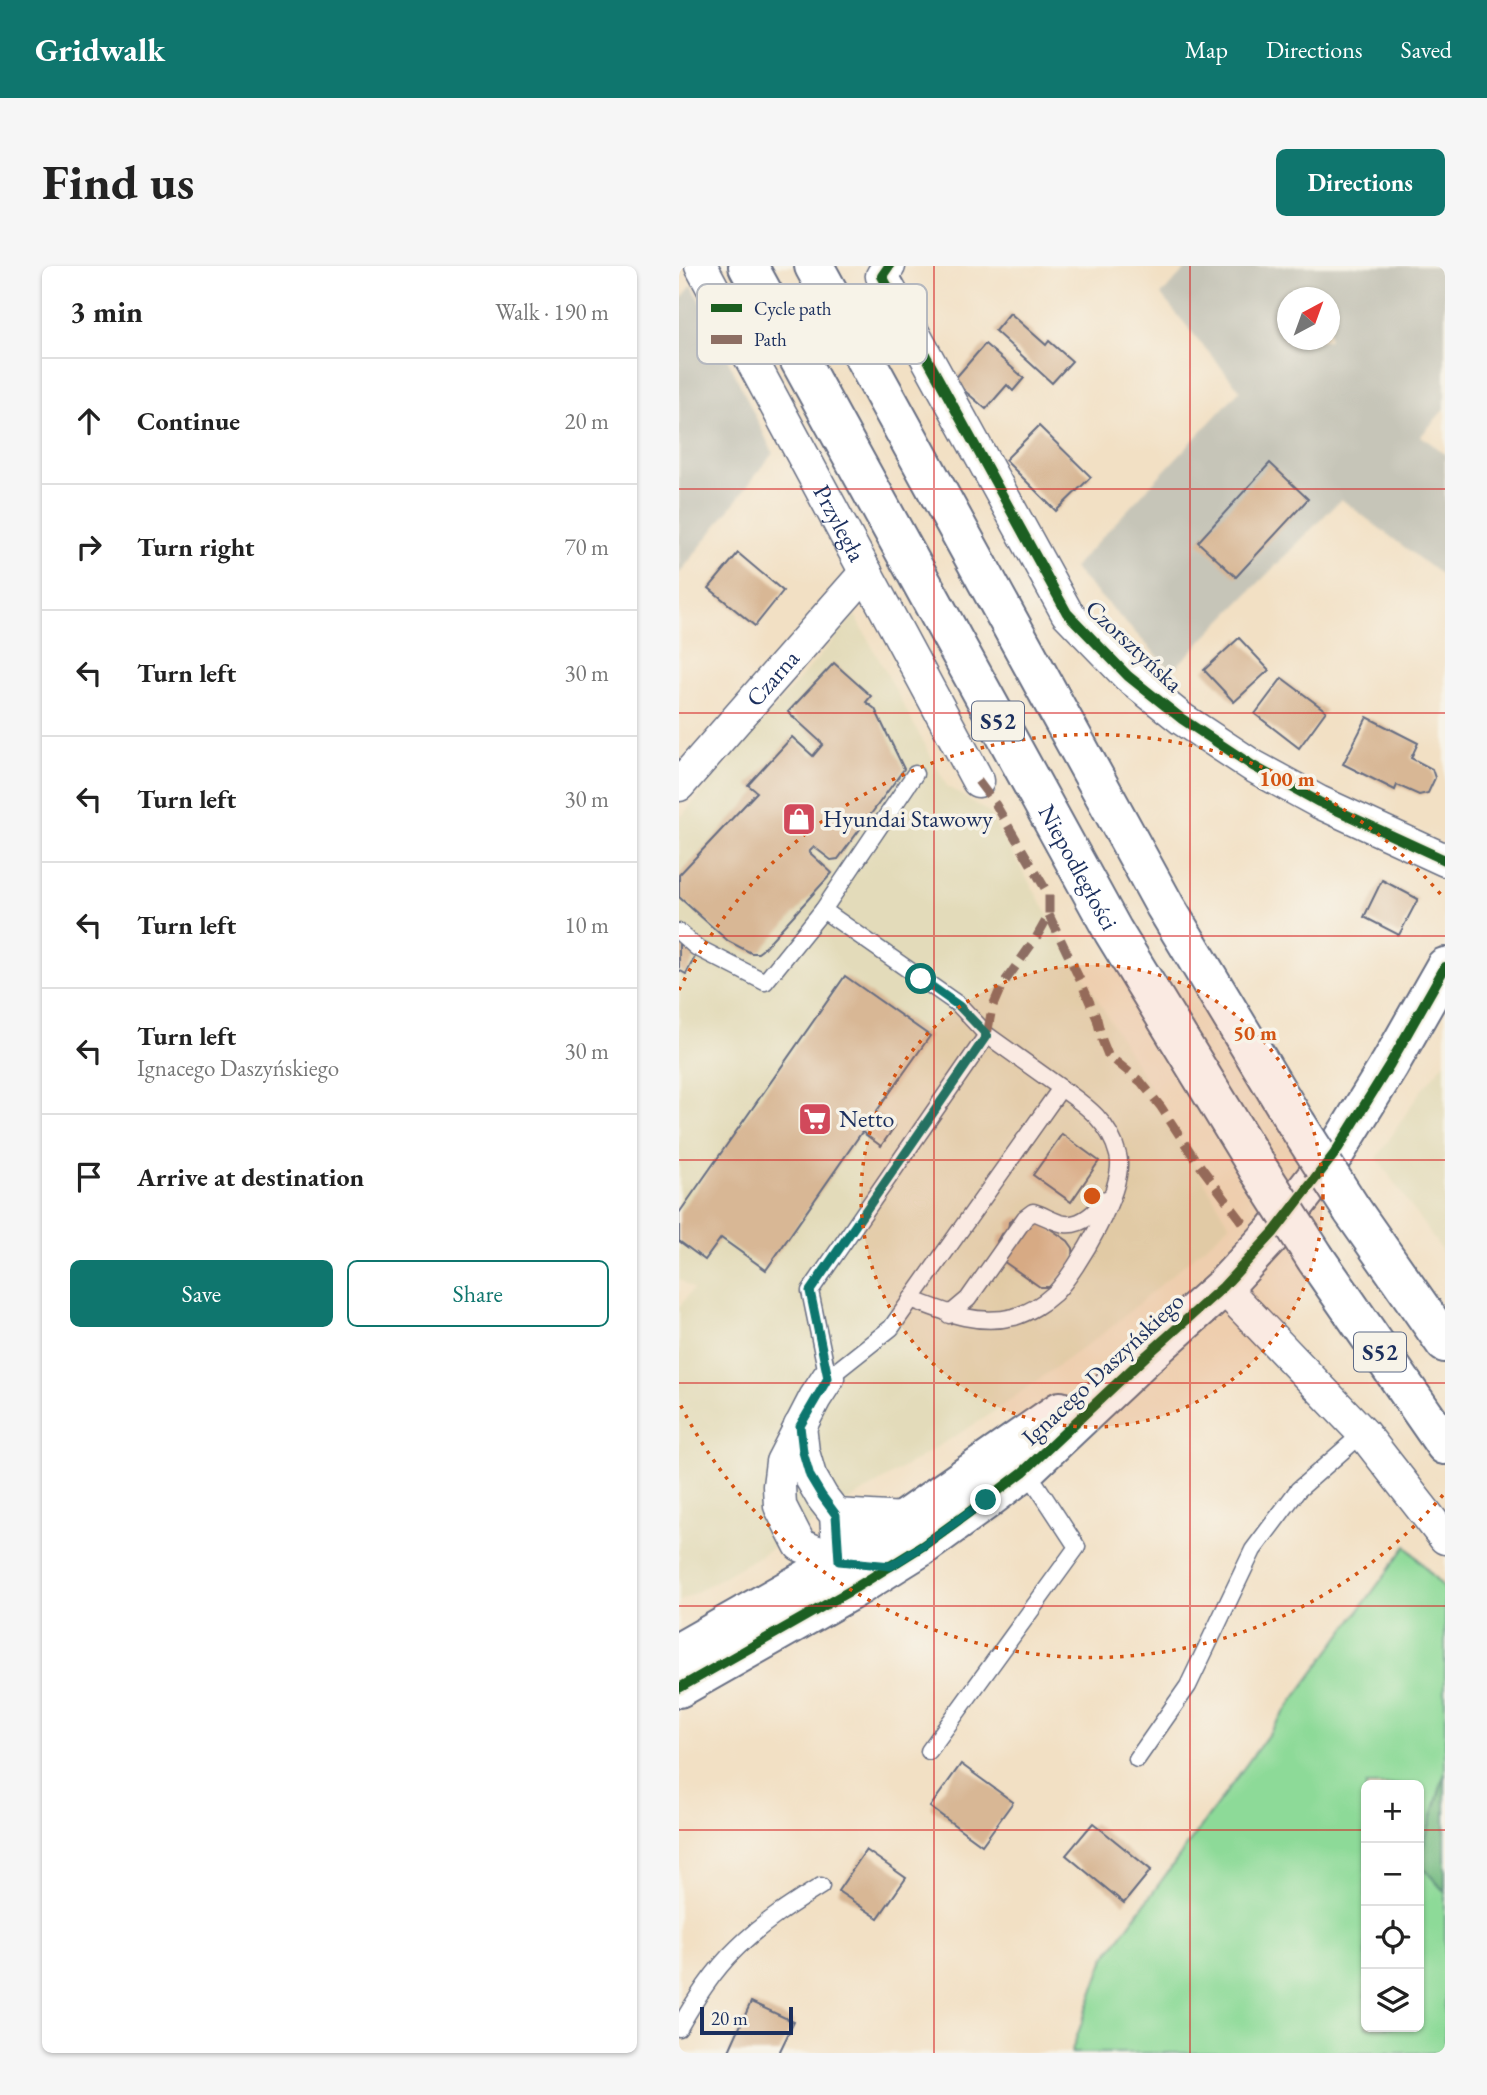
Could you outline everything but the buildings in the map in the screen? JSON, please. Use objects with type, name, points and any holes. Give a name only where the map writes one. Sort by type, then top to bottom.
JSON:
[{"type":"main road","name":"Niepodległości","points":[[748,266],[758,284]]},
{"type":"main road","name":"S52","points":[[814,266],[824,284]]},
{"type":"main road","name":"Niepodległości","points":[[802,364],[1113,931],[1316,1259],[1445,1445]]},
{"type":"main road","name":"S52","points":[[868,364],[1165,906],[1296,1123],[1352,1210],[1445,1343]]},
{"type":"main road","name":"Ignacego Daszyńskiego","points":[[679,1652],[891,1566],[1023,1472],[1223,1287],[1274,1232],[1335,1153],[1443,973]]},
{"type":"main road","name":"Ignacego Daszyńskiego","points":[[679,1688],[796,1605],[839,1561],[1065,1407],[1147,1355]]},
{"type":"street","name":"Przyległa","points":[[701,266],[711,284]]},
{"type":"street","name":"Czorsztyńska","points":[[927,352],[1067,612],[1128,677],[1182,719],[1253,765],[1319,802],[1445,860]]},
{"type":"street","name":"Przyległa","points":[[754,364],[978,781]]},
{"type":"street","name":"Czarna","points":[[679,785],[866,572]]},
{"type":"street","points":[[1223,1287],[1363,1433],[1445,1538]]},
{"type":"street","points":[[796,1605],[800,1545],[780,1506],[782,1462],[828,1378]]},
{"type":"street","points":[[800,1426],[803,1452],[810,1476],[836,1515],[839,1561]]},
{"type":"street","points":[[836,1515],[905,1518]]},
{"type":"street","points":[[800,1545],[839,1561],[891,1566]]},
{"type":"lane","points":[[679,932],[696,947],[765,982],[823,910],[915,774]]},
{"type":"lane","points":[[823,910],[959,1006],[987,1035],[1098,1117],[1112,1136],[1119,1159],[1116,1186],[1096,1235],[1056,1291],[1041,1304],[1015,1317],[981,1321],[949,1315],[911,1299]]},
{"type":"lane","points":[[987,1035],[810,1291],[828,1378],[891,1328],[1061,1088]]},
{"type":"lane","points":[[949,1315],[968,1299],[1025,1218],[1033,1212],[1066,1224],[1081,1222],[1096,1212],[1116,1186]]},
{"type":"lane","points":[[1137,1759],[1188,1686],[1253,1549],[1298,1490],[1363,1433]]},
{"type":"lane","points":[[929,1751],[1077,1547],[1037,1486],[1023,1472]]},
{"type":"lane","points":[[679,2028],[698,1996],[736,1948],[778,1913],[821,1886]]},
{"type":"shaded area","points":[[1189,266],[1445,266],[1445,408],[1421,436],[1445,454],[1445,578],[1341,499],[1172,671],[1073,568],[1240,390],[1161,295]]},
{"type":"shaded area","points":[[692,285],[697,295],[697,364],[730,364],[773,453],[679,574],[679,302]]},
{"type":"shaded area","points":[[855,615],[947,786],[988,812],[1230,1225],[1108,1330],[986,1417],[679,1602],[679,1307],[693,1289],[679,1279],[679,819]]},
{"type":"shaded area","points":[[1445,1062],[1445,1255],[1377,1158],[1420,1092]]},
{"type":"green space","points":[[1406,1546],[1445,1589],[1445,1773],[1424,1843],[1424,1780],[1361,1780],[1361,2032],[1424,2032],[1424,1869],[1445,1892],[1445,2053],[1071,2053],[1105,1958]]},
{"type":"green space","points":[[1445,1773],[1445,1892],[1424,1869],[1424,1843]]},
{"type":"marked path","points":[[978,781],[996,805],[1049,895],[1049,915],[1001,987],[992,1008],[987,1035]]},
{"type":"marked path","points":[[1049,915],[1097,1019],[1108,1055],[1141,1082],[1248,1229]]},
{"type":"cycle path","points":[[886,284],[882,276],[889,266]]},
{"type":"cycle path","points":[[927,358],[1067,613],[1128,676],[1182,719],[1253,766],[1319,802],[1445,860]]},
{"type":"cycle path","points":[[679,1688],[855,1588],[924,1545],[986,1500],[1023,1472],[1223,1287],[1274,1232],[1335,1153],[1445,967]]},
{"type":"place","name":"Hyundai Stawowy","points":[[799,819]]},
{"type":"place","name":"Netto","points":[[815,1119]]},
{"type":"route","points":[[921,979],[959,1006],[987,1035],[810,1291],[828,1378],[800,1426],[803,1452],[810,1476],[836,1515],[839,1561],[891,1566],[986,1500]]}]
